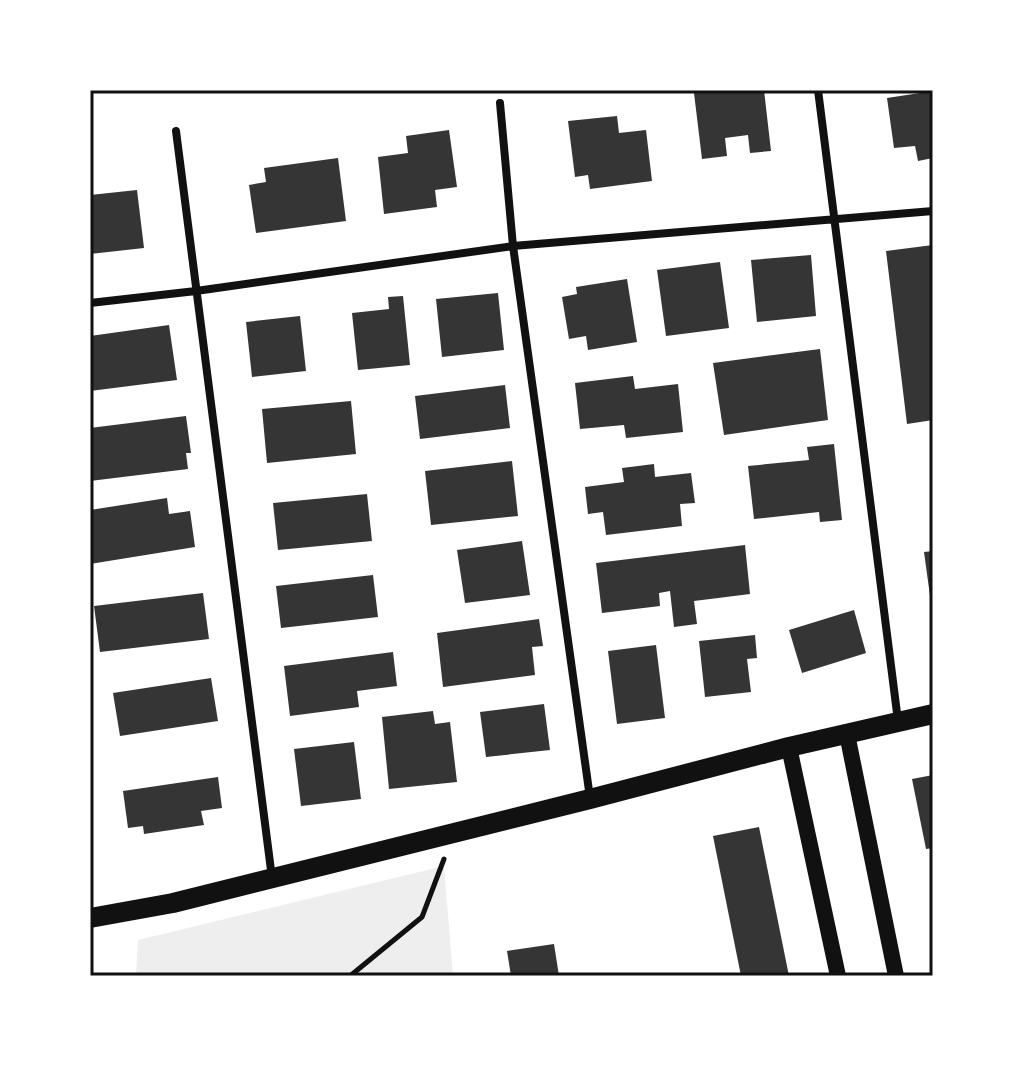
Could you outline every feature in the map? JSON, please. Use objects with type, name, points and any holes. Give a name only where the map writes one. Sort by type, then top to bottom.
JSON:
[{"type":"main road","points":[[90,918],[173,903],[789,747],[933,714]]},
{"type":"main road","points":[[847,734],[896,976]]},
{"type":"main road","points":[[789,747],[838,976]]},
{"type":"street","points":[[818,90],[898,721]]},
{"type":"street","points":[[500,103],[513,246],[590,799]]},
{"type":"street","points":[[176,131],[272,879]]},
{"type":"street","points":[[90,303],[513,246],[933,211]]},
{"type":"path","points":[[350,976],[422,917],[454,833]]},
{"type":"shaded area","points":[[444,866],[453,976],[136,976],[138,940]]},
{"type":"building","points":[[764,90],[771,151],[750,153],[748,135],[725,138],[727,156],[702,159],[694,93]]},
{"type":"building","points":[[933,91],[933,158],[918,161],[915,146],[894,148],[887,98]]},
{"type":"building","points":[[617,116],[619,133],[646,130],[652,181],[590,189],[588,175],[575,177],[568,121]]},
{"type":"building","points":[[449,130],[457,187],[435,190],[437,207],[384,214],[378,157],[408,153],[406,136]]},
{"type":"building","points":[[338,158],[346,221],[256,233],[249,185],[266,182],[264,168]]},
{"type":"building","points":[[137,190],[144,248],[90,254],[90,195]]},
{"type":"building","points":[[933,245],[933,420],[907,424],[886,251]]},
{"type":"building","points":[[811,255],[816,316],[757,322],[751,260]]},
{"type":"building","points":[[720,262],[729,328],[666,336],[657,270]]},
{"type":"building","points":[[627,279],[637,342],[588,350],[586,336],[569,339],[562,297],[577,294],[576,287]]},
{"type":"building","points":[[498,293],[504,350],[442,357],[436,299]]},
{"type":"building","points":[[403,296],[410,365],[358,370],[352,313],[389,309],[388,297]]},
{"type":"building","points":[[300,316],[306,371],[252,377],[246,322]]},
{"type":"building","points":[[169,325],[177,380],[90,391],[90,336]]},
{"type":"building","points":[[820,349],[828,420],[724,435],[713,363]]},
{"type":"building","points":[[633,376],[635,389],[678,384],[683,432],[626,438],[624,425],[580,429],[575,383]]},
{"type":"building","points":[[505,385],[510,428],[420,439],[415,396]]},
{"type":"building","points":[[351,401],[356,454],[267,463],[262,409]]},
{"type":"building","points":[[186,416],[191,453],[186,453],[188,469],[90,481],[90,428]]},
{"type":"building","points":[[834,444],[842,520],[820,522],[819,512],[754,519],[748,466],[809,460],[807,447]]},
{"type":"building","points":[[512,461],[518,516],[431,525],[425,471]]},
{"type":"building","points":[[654,464],[655,477],[691,473],[695,503],[680,504],[682,526],[606,535],[603,512],[588,514],[585,487],[624,482],[622,468]]},
{"type":"building","points":[[367,494],[372,541],[278,550],[273,503]]},
{"type":"building","points":[[167,498],[169,514],[190,511],[195,547],[90,564],[90,510]]},
{"type":"building","points":[[522,541],[530,595],[465,603],[457,550]]},
{"type":"building","points":[[745,545],[750,594],[694,601],[697,624],[674,627],[670,591],[659,593],[660,606],[602,613],[596,563]]},
{"type":"building","points":[[933,551],[933,603],[931,603],[924,552]]},
{"type":"building","points":[[373,575],[378,617],[281,628],[276,586]]},
{"type":"building","points":[[203,593],[209,639],[100,652],[94,606]]},
{"type":"building","points":[[854,610],[866,653],[802,673],[789,630]]},
{"type":"building","points":[[539,619],[543,646],[532,647],[535,675],[443,687],[437,633]]},
{"type":"building","points":[[755,635],[757,658],[747,659],[751,692],[705,697],[699,641]]},
{"type":"building","points":[[656,645],[665,718],[617,724],[608,651]]},
{"type":"building","points":[[393,652],[397,686],[357,691],[359,707],[290,716],[284,666]]},
{"type":"building","points":[[211,678],[218,721],[120,736],[113,693]]},
{"type":"building","points":[[544,704],[550,750],[486,757],[480,712]]},
{"type":"building","points":[[433,711],[435,724],[450,722],[457,782],[389,789],[382,717]]},
{"type":"building","points":[[354,742],[361,799],[301,806],[294,749]]},
{"type":"building","points":[[933,775],[933,848],[926,849],[912,779]]},
{"type":"building","points":[[218,777],[222,808],[201,811],[204,825],[144,834],[143,826],[128,828],[123,791]]},
{"type":"building","points":[[759,827],[789,976],[741,976],[713,836]]},
{"type":"building","points":[[554,944],[559,976],[511,976],[507,951]]}]
